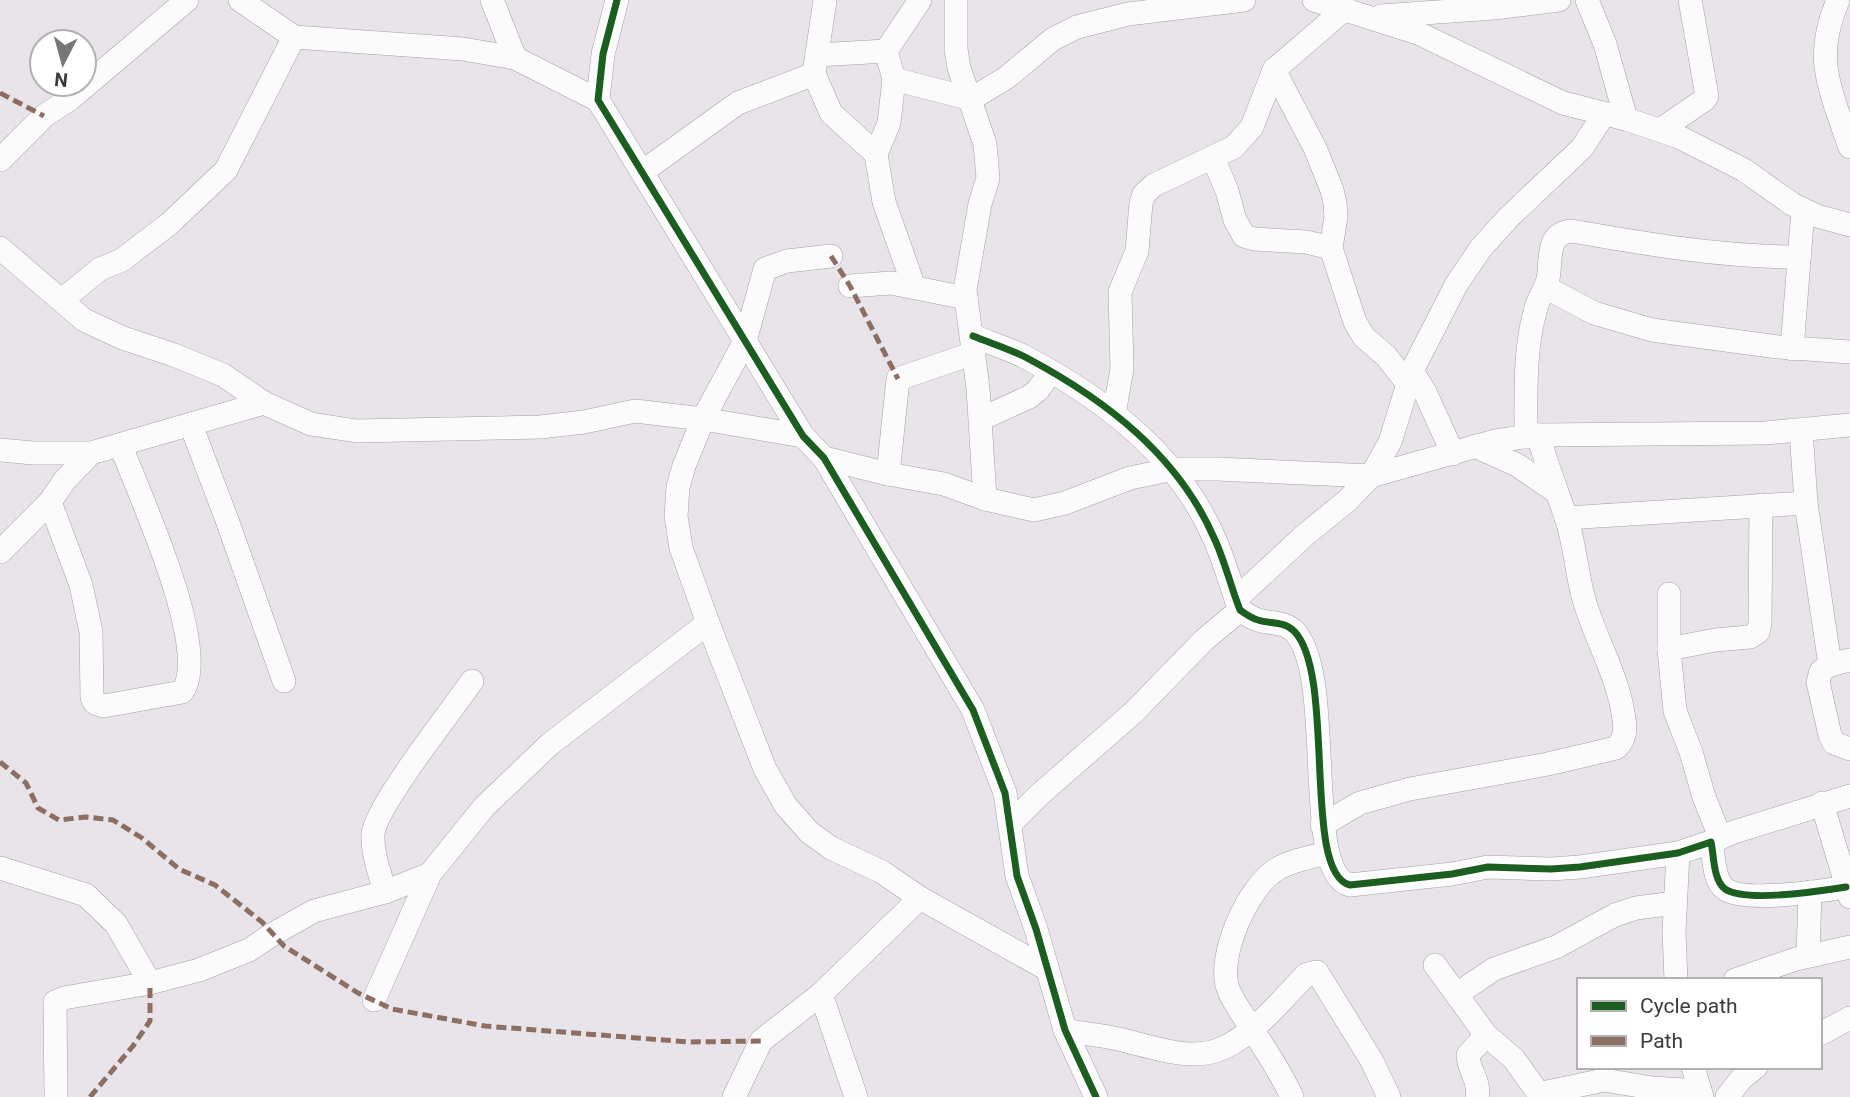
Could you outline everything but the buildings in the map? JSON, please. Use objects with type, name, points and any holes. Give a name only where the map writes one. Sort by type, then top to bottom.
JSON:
[{"type":"street","points":[[0,160],[44,116],[70,99],[187,0]]},
{"type":"street","points":[[240,0],[294,37],[463,49],[515,58],[598,100],[803,436],[824,458],[973,710],[1006,793],[1017,876],[1036,929],[1065,1030],[1096,1097]]},
{"type":"street","points":[[492,0],[515,58]]},
{"type":"street","points":[[598,100],[603,54],[617,0]]},
{"type":"street","points":[[825,0],[816,65],[831,113],[876,154]]},
{"type":"street","points":[[642,172],[738,103],[816,65],[886,51],[920,0]]},
{"type":"street","points":[[956,0],[956,49],[962,79],[985,144],[988,178],[980,204],[965,290],[981,419],[985,499]]},
{"type":"street","points":[[894,79],[971,99],[1006,78],[1053,38],[1077,27],[1128,14],[1244,0]]},
{"type":"street","points":[[1370,17],[1494,8],[1559,0]]},
{"type":"street","points":[[1587,0],[1605,44],[1615,117]]},
{"type":"street","points":[[1660,130],[1707,96],[1690,0]]},
{"type":"street","points":[[1115,414],[1122,369],[1120,292],[1135,262],[1144,194],[1154,184],[1234,147],[1252,127],[1274,70],[1330,3],[1418,33],[1563,103],[1660,130],[1721,157],[1803,210],[1850,225]]},
{"type":"street","points":[[1839,14],[1824,59],[1827,82],[1842,100],[1850,147]]},
{"type":"street","points":[[62,300],[100,269],[122,260],[169,224],[226,170],[294,37]]},
{"type":"street","points":[[886,51],[894,79],[889,123],[876,154],[884,202],[914,288]]},
{"type":"street","points":[[1274,70],[1315,148],[1332,190],[1335,217],[1331,248],[1347,299],[1364,337],[1425,392],[1453,454]]},
{"type":"street","points":[[1011,823],[1134,712],[1305,535],[1348,500],[1371,476],[1390,442],[1401,414],[1410,377],[1456,285],[1481,248],[1508,217],[1615,117]]},
{"type":"street","points":[[1213,156],[1235,220],[1244,236],[1306,242],[1331,248]]},
{"type":"street","points":[[1792,349],[1803,210]]},
{"type":"street","points":[[1322,825],[1349,808],[1369,800],[1451,780],[1548,764],[1616,748],[1619,745],[1625,729],[1622,708],[1605,653],[1586,607],[1566,518],[1532,436],[1529,347],[1535,310],[1545,287],[1551,246],[1558,237],[1568,230],[1655,245],[1752,256],[1798,257]]},
{"type":"street","points":[[0,248],[84,320],[123,338],[174,355],[223,376],[264,403],[311,424],[357,431],[540,427],[584,422],[635,411],[803,436]]},
{"type":"street","points":[[831,256],[787,261],[765,269],[745,341],[703,419],[678,487],[676,516],[681,548],[765,769],[786,807],[809,832],[831,848],[882,872],[920,898],[1047,969]]},
{"type":"street","points":[[850,286],[891,283],[966,298]]},
{"type":"street","points":[[1545,287],[1594,313],[1628,325],[1792,349],[1850,352]]},
{"type":"street","points":[[888,474],[898,379],[973,345],[1026,358],[1115,414],[1155,448],[1174,469],[1214,538],[1238,605],[1256,620],[1287,627],[1294,632],[1307,652],[1318,726],[1322,825],[1328,853],[1344,883],[1350,885],[1452,874],[1488,867],[1562,868],[1678,853],[1822,803],[1850,796]]},
{"type":"street","points":[[981,419],[1029,397],[1038,390],[1050,373]]},
{"type":"street","points":[[0,450],[91,453],[264,403]]},
{"type":"street","points":[[191,425],[284,681]]},
{"type":"street","points":[[824,458],[944,484],[985,499],[1029,509],[1045,509],[1130,478],[1174,469],[1371,476],[1475,446],[1532,436],[1766,433],[1850,425]]},
{"type":"street","points":[[1801,430],[1806,502],[1840,663],[1821,671],[1819,676],[1822,710],[1834,743],[1850,749]]},
{"type":"street","points":[[50,502],[81,586],[91,632],[92,698],[95,704],[104,706],[182,692],[188,685],[190,662],[181,601],[121,446]]},
{"type":"street","points":[[1475,446],[1517,465],[1555,491]]},
{"type":"street","points":[[0,552],[50,502],[65,480],[91,453]]},
{"type":"street","points":[[1566,518],[1806,502]]},
{"type":"street","points":[[1669,649],[1715,640],[1750,637],[1758,632],[1761,505]]},
{"type":"street","points":[[1669,594],[1669,649],[1675,711],[1691,752],[1715,839],[1717,876],[1726,889],[1754,894],[1848,892],[1834,835],[1822,803]]},
{"type":"street","points":[[374,1000],[430,874],[484,807],[550,744],[708,623]]},
{"type":"street","points":[[385,891],[374,853],[373,831],[384,806],[472,681]]},
{"type":"street","points":[[1292,1097],[1240,1012],[1226,981],[1227,956],[1234,932],[1254,895],[1268,876],[1292,862],[1328,853]]},
{"type":"street","points":[[1676,978],[1675,903],[1678,853]]},
{"type":"street","points":[[0,868],[86,895],[116,924],[150,983]]},
{"type":"street","points":[[55,1097],[55,1002],[199,970],[248,950],[314,911],[385,891],[430,874]]},
{"type":"street","points":[[1808,956],[1810,892]]},
{"type":"street","points":[[734,1097],[761,1041],[821,995],[920,898]]},
{"type":"street","points":[[1457,994],[1494,969],[1556,947],[1615,915],[1636,908],[1675,903]]},
{"type":"street","points":[[1740,978],[1768,967],[1850,947]]},
{"type":"street","points":[[1435,965],[1486,1035],[1514,1059],[1539,1096],[1604,1080],[1701,1094],[1694,1069]]},
{"type":"street","points":[[1065,1030],[1178,1052],[1205,1054],[1225,1048],[1252,1028],[1307,974],[1317,972],[1372,1061],[1390,1097]]},
{"type":"street","points":[[821,995],[856,1097]]},
{"type":"street","points":[[1822,1033],[1850,1018]]},
{"type":"street","points":[[1477,1097],[1478,1088],[1468,1064],[1468,1055],[1486,1035]]},
{"type":"street","points":[[1727,1097],[1742,1078],[1753,1069]]},
{"type":"marked path","points":[[0,93],[44,116]]},
{"type":"marked path","points":[[831,256],[850,286],[898,379]]},
{"type":"marked path","points":[[0,762],[26,783],[38,808],[59,820],[86,817],[113,820],[142,838],[179,869],[215,885],[262,922],[284,946],[358,993],[392,1009],[485,1026],[689,1042],[761,1041]]},
{"type":"marked path","points":[[90,1097],[133,1046],[150,1021],[150,983]]},
{"type":"cycle path","points":[[617,0],[603,54],[598,100],[803,436],[824,458],[973,710],[1005,793],[1017,876],[1036,929],[1065,1030],[1096,1097]]},
{"type":"cycle path","points":[[973,336],[1020,355],[1056,374],[1085,392],[1137,433],[1182,482],[1200,510],[1219,548],[1240,610],[1255,619],[1281,624],[1294,631],[1307,654],[1314,688],[1322,811],[1327,846],[1335,872],[1350,885],[1452,874],[1488,867],[1580,867],[1678,853],[1711,842],[1718,880],[1725,889],[1735,893],[1766,896],[1846,887]]}]
